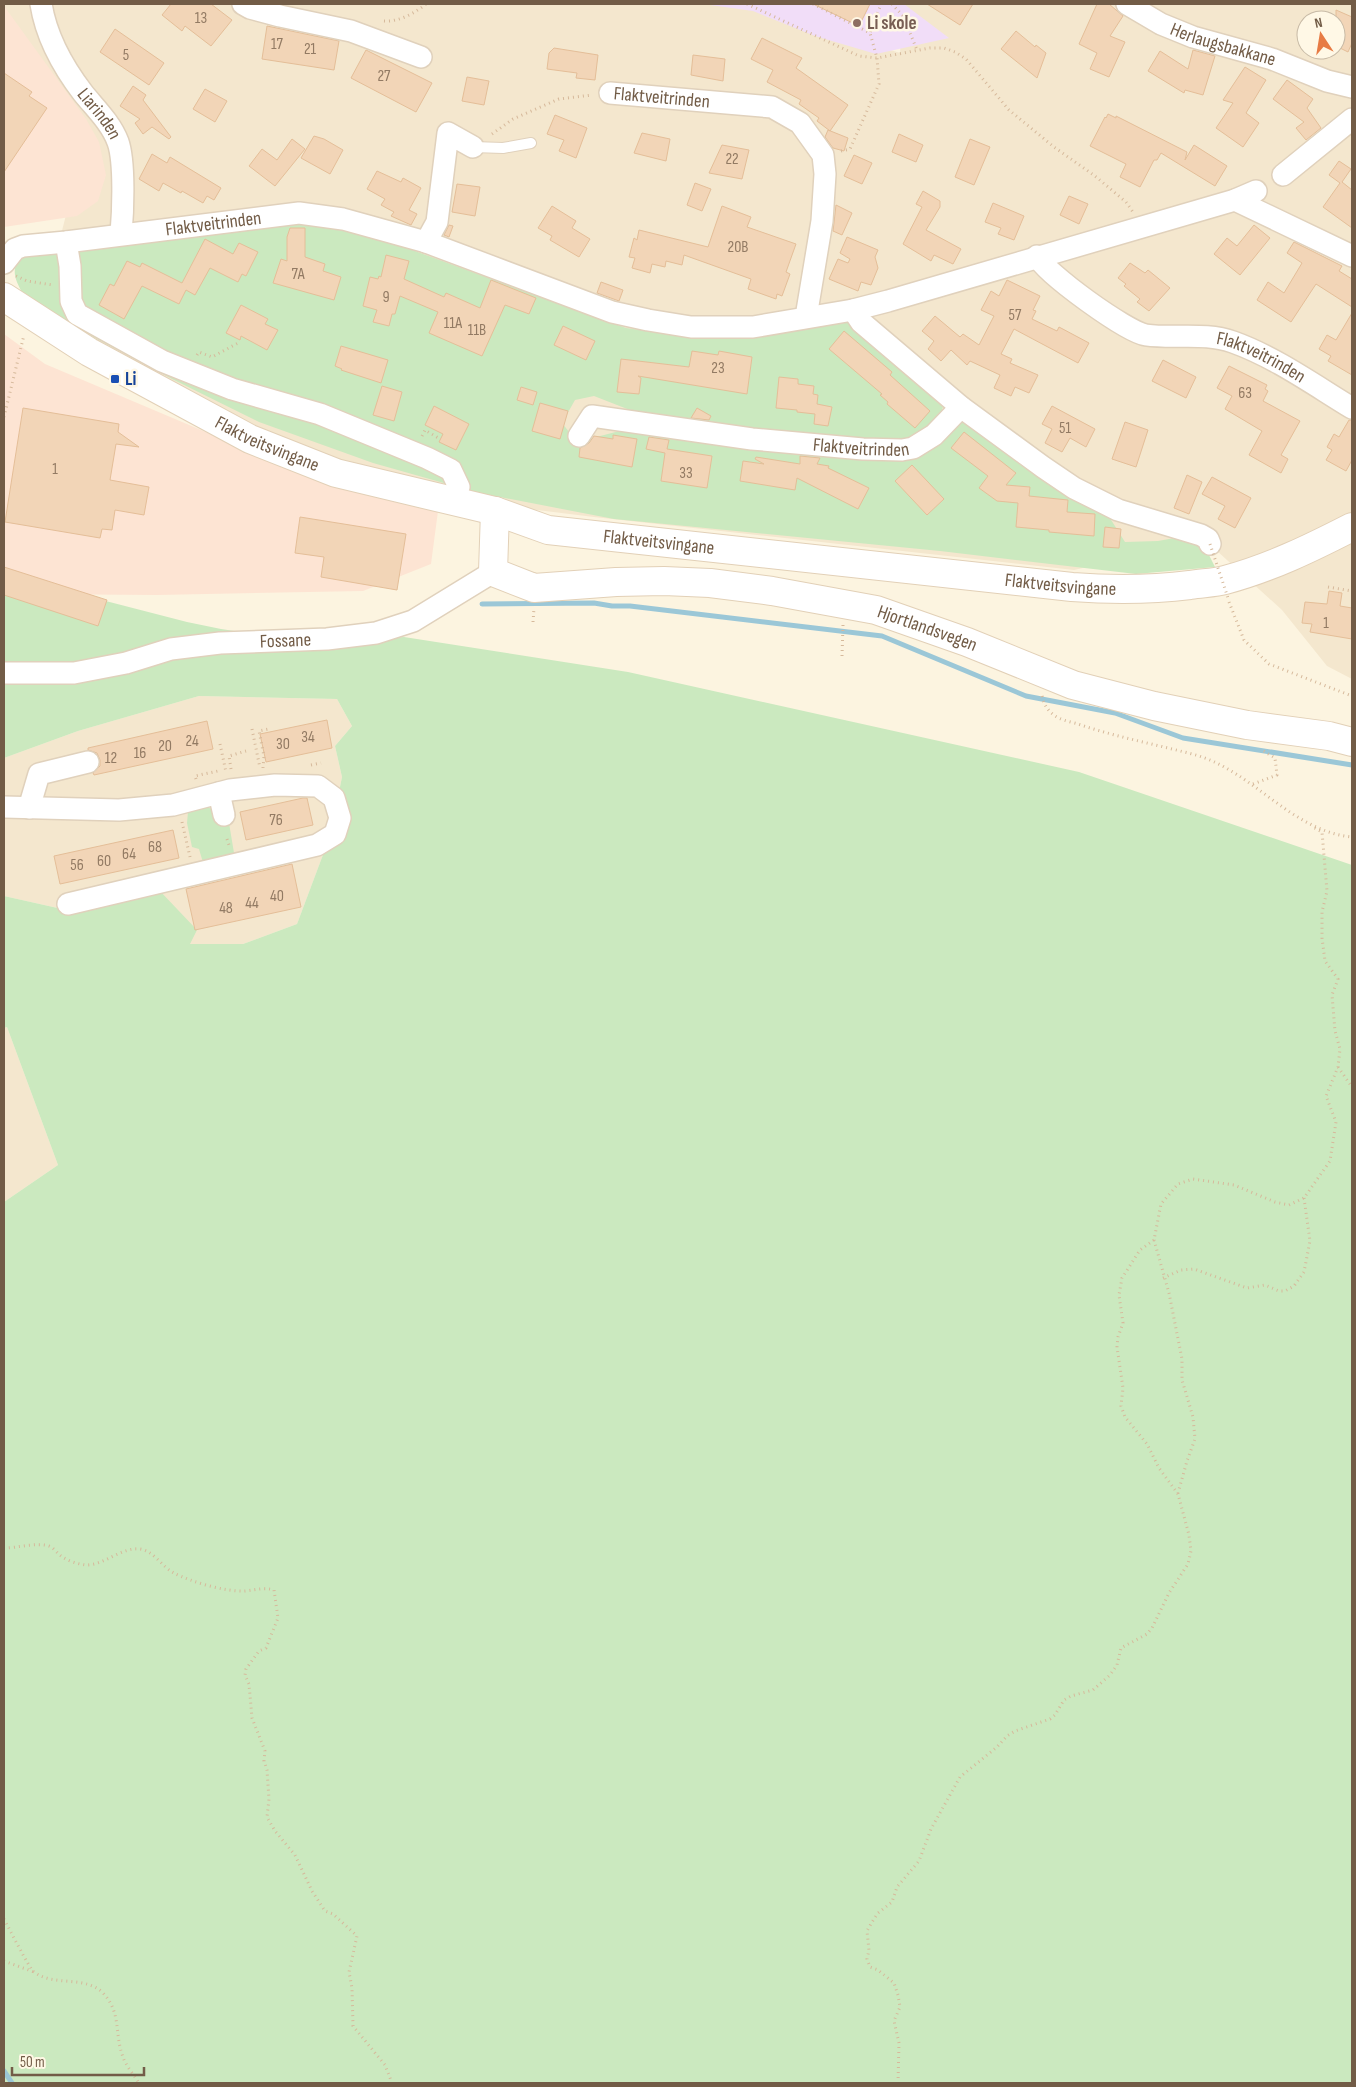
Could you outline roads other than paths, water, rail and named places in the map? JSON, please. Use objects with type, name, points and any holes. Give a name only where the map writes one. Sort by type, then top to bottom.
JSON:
[{"type":"main road","name":"Flaktveitsvingane","points":[[6,278],[32,316],[97,357],[250,439],[336,473],[495,511],[548,530],[1072,588],[1119,590],[1168,588],[1223,581],[1308,550],[1352,527]]},
{"type":"main road","points":[[493,572],[495,511]]},
{"type":"main road","name":"Hjortlandsvegen","points":[[493,572],[534,588],[616,582],[664,581],[710,583],[772,591],[876,610],[967,642],[1073,685],[1154,706],[1247,725],[1329,736],[1352,742]]},
{"type":"street","name":"Liarinden","points":[[41,4],[44,24],[60,57],[81,91],[105,120],[118,143],[122,176],[120,234]]},
{"type":"street","points":[[243,4],[250,8],[280,16],[351,31],[420,57]]},
{"type":"street","name":"Herlaugsbakkane","points":[[1127,4],[1161,24],[1193,37],[1272,58],[1327,81],[1352,87]]},
{"type":"street","name":"Flaktveitrinden","points":[[610,93],[772,107],[800,123],[823,156],[825,174],[822,221],[806,318]]},
{"type":"street","points":[[1283,174],[1352,120]]},
{"type":"street","points":[[426,242],[437,222],[448,132],[473,147]]},
{"type":"street","name":"Flaktveitrinden","points":[[6,278],[15,249],[23,246],[299,213],[343,219],[426,242],[612,312],[691,327],[753,327],[853,310],[1235,200],[1256,191]]},
{"type":"street","points":[[1235,200],[1352,256]]},
{"type":"street","name":"Flaktveitsvingane","points":[[66,242],[70,266],[71,301],[77,314],[162,361],[232,389],[320,414],[427,458],[451,470],[459,487]]},
{"type":"street","name":"Flaktveitrinden","points":[[1037,256],[1045,267],[1069,287],[1134,332],[1158,336],[1205,336],[1231,341],[1270,359],[1352,408]]},
{"type":"street","points":[[853,310],[861,322],[961,407],[1043,467],[1100,502],[1118,510],[1201,535],[1210,544]]},
{"type":"street","name":"Flaktveitrinden","points":[[579,436],[592,416],[752,439],[863,449],[902,450],[913,448],[934,435],[961,407]]},
{"type":"street","name":"Fossane","points":[[4,673],[74,673],[126,664],[171,649],[220,643],[327,639],[376,634],[413,622],[493,572]]},
{"type":"street","points":[[30,808],[39,774],[88,762]]},
{"type":"street","points":[[224,816],[227,784]]},
{"type":"street","points":[[4,807],[119,810],[178,804],[227,784],[318,786],[334,798],[340,818],[335,834],[317,845],[68,904]]},
{"type":"lane","points":[[473,147],[503,148],[531,143]]},
{"type":"waterway","points":[[482,604],[594,603],[882,636],[1026,696],[1115,713],[1183,738],[1352,765]]},
{"type":"waterway","points":[[4,2071],[12,2083]]},
{"type":"place","name":"Li skole","points":[[857,23]]},
{"type":"place","name":"Li","points":[[115,379]]}]
